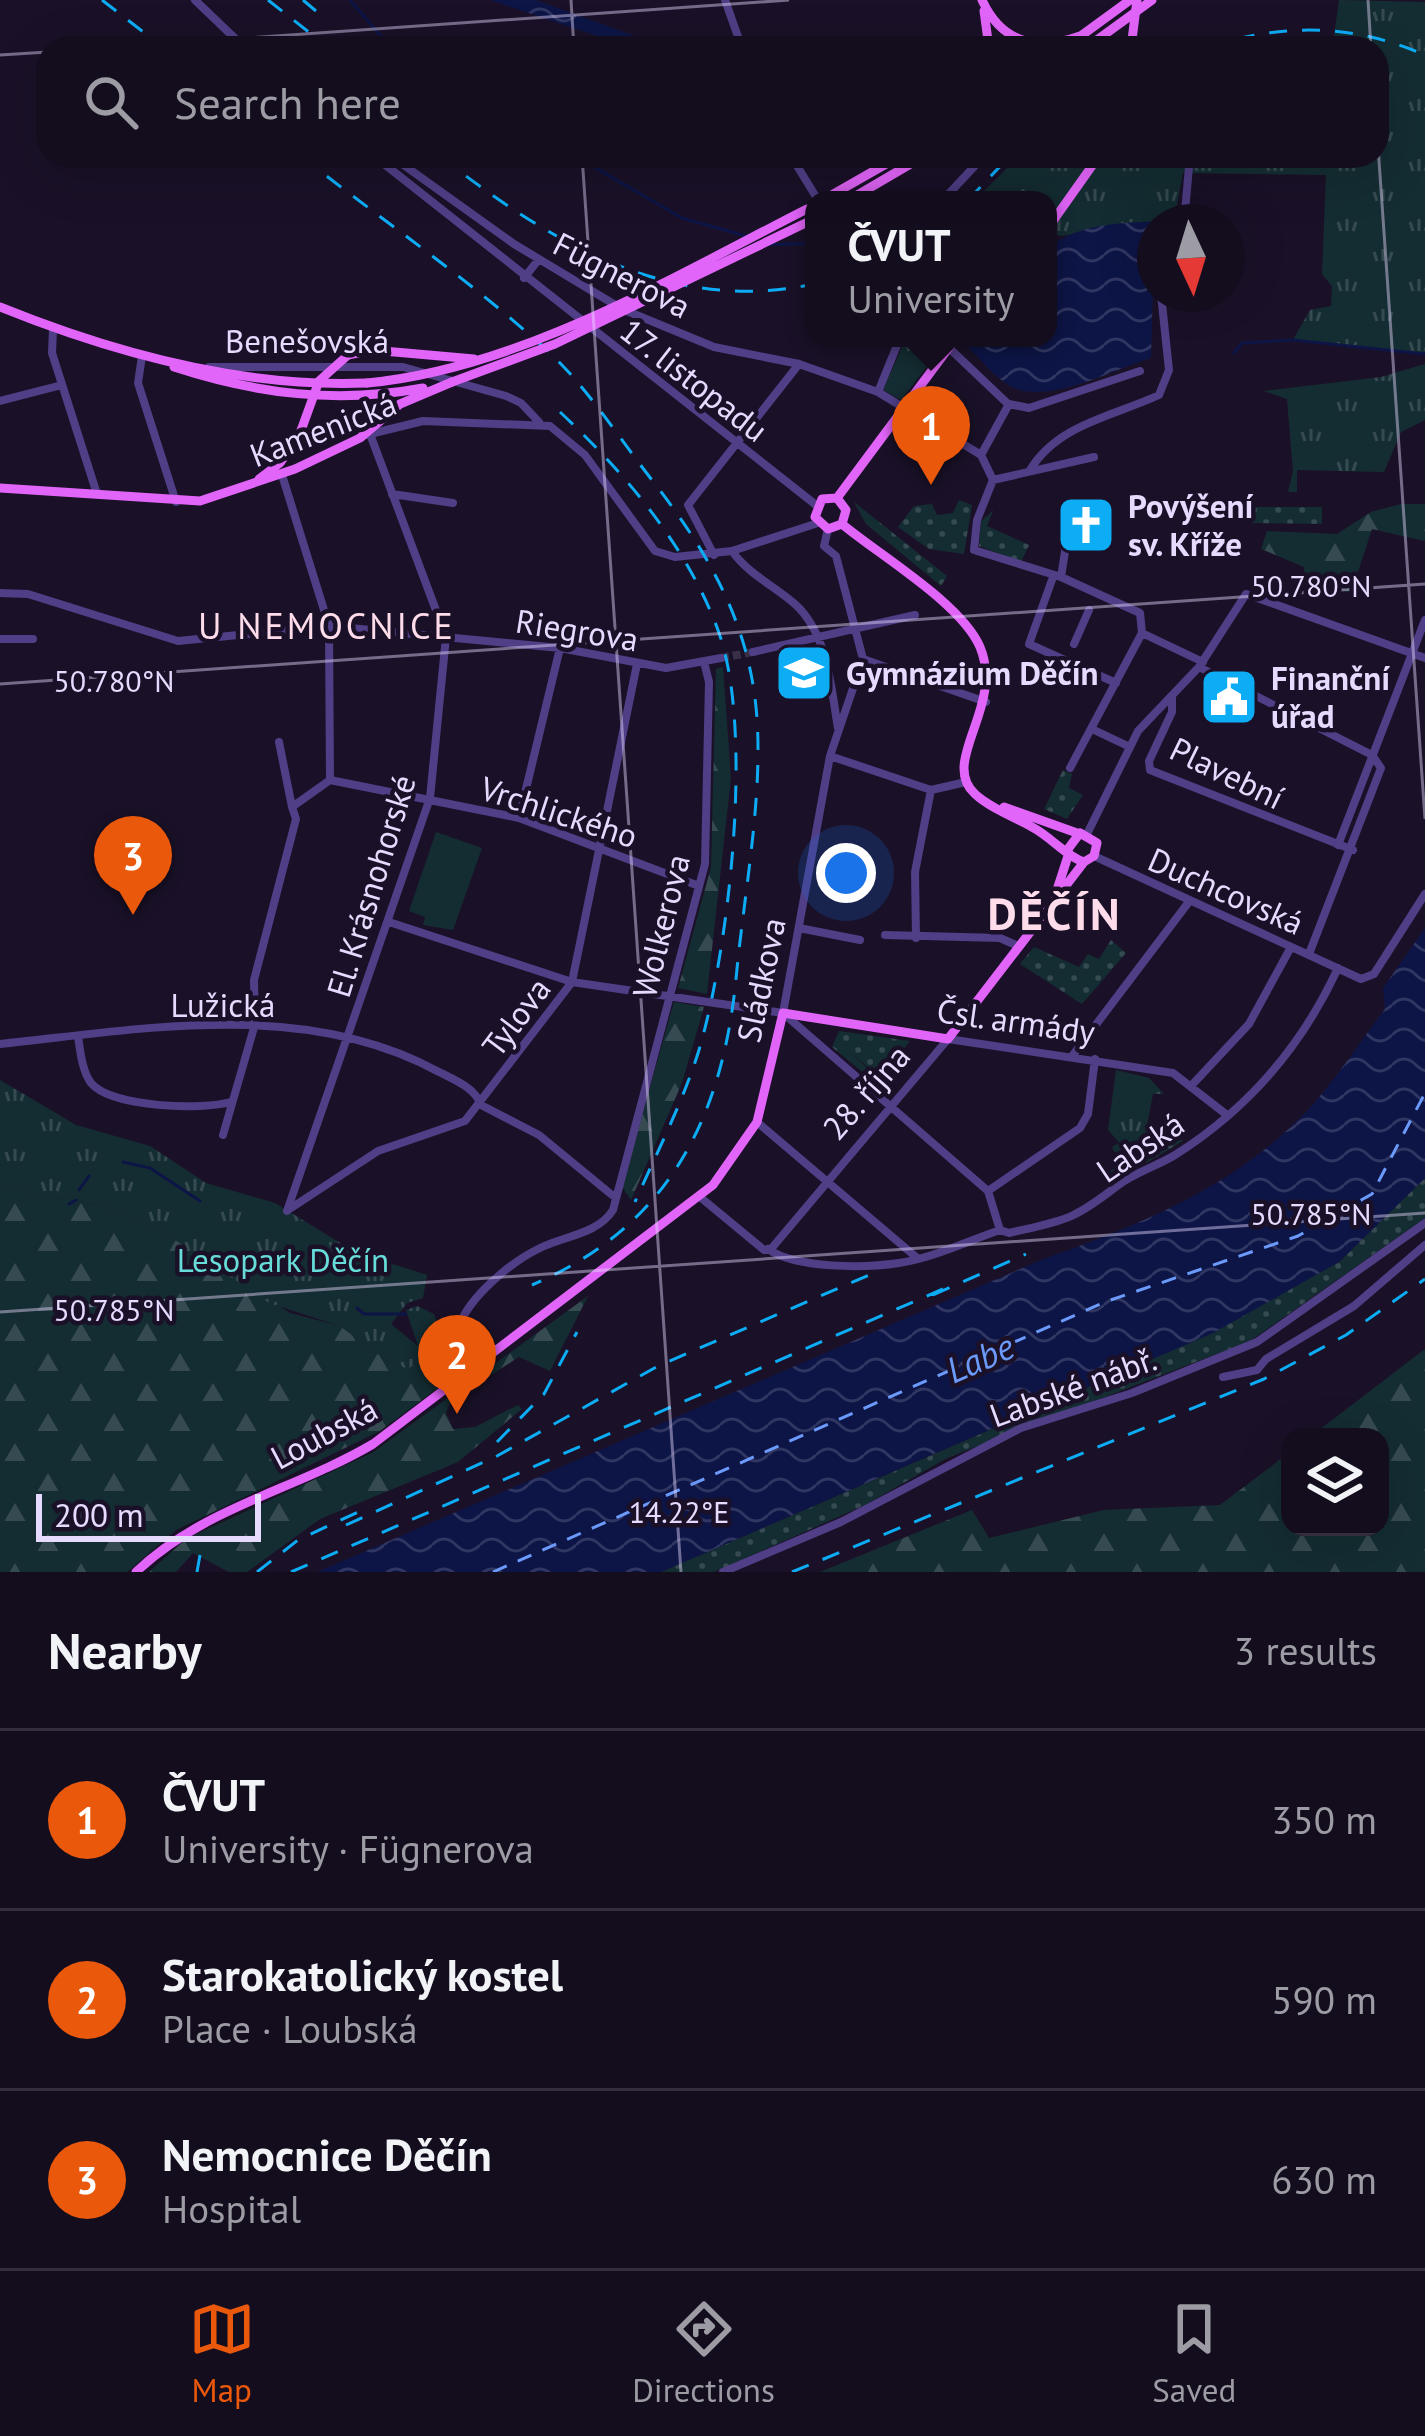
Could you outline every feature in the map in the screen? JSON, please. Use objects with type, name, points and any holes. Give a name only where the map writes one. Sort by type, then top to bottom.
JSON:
[{"type":"main road","points":[[982,0],[997,25],[1011,36]]},
{"type":"main road","points":[[982,0],[987,36]]},
{"type":"main road","points":[[1081,36],[1133,0]]},
{"type":"main road","points":[[1131,36],[1133,0]]},
{"type":"main road","points":[[1102,36],[1152,0]]},
{"type":"main road","points":[[838,191],[879,168]]},
{"type":"main road","points":[[864,191],[904,168]]},
{"type":"main road","points":[[1057,215],[1090,168]]},
{"type":"main road","points":[[245,488],[280,463],[299,436],[319,381],[347,355],[380,351],[450,360],[497,355],[805,208]]},
{"type":"main road","points":[[364,436],[394,408],[585,330],[805,223]]},
{"type":"main road","name":"Benešovská","points":[[0,307],[142,356],[286,382],[368,383],[427,375],[497,355]]},
{"type":"main road","points":[[949,347],[837,498],[816,505],[823,526],[842,524],[973,633],[988,676],[986,703],[965,751],[966,782],[992,804],[1089,859],[1096,843],[1083,834],[992,804]]},
{"type":"main road","points":[[142,356],[262,391],[368,395],[452,382]]},
{"type":"main road","name":"Kamenická","points":[[0,488],[176,503],[283,475],[364,436]]},
{"type":"main road","points":[[837,498],[846,510],[842,524]]},
{"type":"main road","name":"28. října","points":[[1046,914],[1070,840],[1083,834]]},
{"type":"main road","name":"28. října","points":[[948,1039],[1089,859]]},
{"type":"main road","name":"Čsl. armády","points":[[783,1012],[948,1039]]},
{"type":"main road","name":"Sládkova","points":[[700,1197],[757,1122],[783,1012]]},
{"type":"main road","name":"Loubská","points":[[136,1572],[175,1539],[224,1510],[361,1451],[700,1197]]},
{"type":"street","points":[[195,0],[232,36]]},
{"type":"street","points":[[725,0],[738,36]]},
{"type":"street","name":"17. listopadu","points":[[389,168],[816,505]]},
{"type":"street","name":"Fügnerova","points":[[408,168],[539,259],[622,309],[714,346],[799,364],[878,392],[981,455]]},
{"type":"street","points":[[951,191],[973,168]]},
{"type":"street","points":[[1186,204],[1189,168]]},
{"type":"street","points":[[524,278],[539,259]]},
{"type":"street","points":[[1030,470],[1039,454],[1085,422],[1159,395],[1168,370],[1163,312]]},
{"type":"street","points":[[53,329],[52,352],[97,494]]},
{"type":"street","points":[[878,392],[896,347]]},
{"type":"street","points":[[956,347],[1009,404],[1029,408],[1141,371]]},
{"type":"street","points":[[142,356],[138,382],[176,503]]},
{"type":"street","points":[[715,555],[688,505],[799,364]]},
{"type":"street","name":"Benešovská","points":[[202,368],[403,368],[506,396],[521,403],[540,424]]},
{"type":"street","points":[[0,401],[62,385]]},
{"type":"street","points":[[1009,404],[981,455],[993,480],[974,550],[1057,577],[1140,613],[1142,633],[1070,768]]},
{"type":"street","name":"Kamenická","points":[[364,436],[423,421],[540,424]]},
{"type":"street","points":[[540,424],[560,431],[584,455],[656,551],[675,557],[715,555],[823,526],[824,546],[836,556],[863,658],[986,703]]},
{"type":"street","name":"El. Krásnohorské","points":[[287,1211],[430,798],[446,637],[392,494],[364,436]]},
{"type":"street","points":[[993,480],[1094,457]]},
{"type":"street","points":[[283,475],[328,626],[330,781],[292,807]]},
{"type":"street","points":[[392,494],[452,503]]},
{"type":"street","points":[[1067,538],[1057,577],[1029,644],[1116,683]]},
{"type":"street","points":[[732,551],[742,566],[799,607],[820,640],[838,730]]},
{"type":"street","name":"Riegrova","points":[[0,593],[28,594],[178,641],[328,626],[560,648],[666,668],[722,658]]},
{"type":"street","points":[[1083,834],[1130,747],[1201,664],[1246,594],[1425,658]]},
{"type":"street","points":[[1074,644],[1089,610]]},
{"type":"street","points":[[753,652],[915,615]]},
{"type":"street","points":[[1338,845],[1425,620]]},
{"type":"street","points":[[1142,633],[1372,754],[1381,768],[1309,954]]},
{"type":"street","points":[[0,638],[34,639]]},
{"type":"street","points":[[518,818],[560,648]]},
{"type":"street","name":"Sládkova","points":[[783,1012],[830,756],[863,658]]},
{"type":"street","name":"Wolkerova","points":[[613,1196],[705,864],[709,682],[704,662]]},
{"type":"street","name":"Tylova","points":[[287,1211],[378,1151],[465,1121],[482,1105],[572,982],[637,664]]},
{"type":"street","name":"Plavební","points":[[1172,696],[1172,712],[1149,761],[1150,770],[1353,850]]},
{"type":"street","points":[[1094,730],[1130,747]]},
{"type":"street","points":[[223,1136],[255,1024],[254,980],[296,820],[279,742]]},
{"type":"street","points":[[830,756],[931,790],[966,782]]},
{"type":"street","name":"Vrchlického","points":[[330,781],[518,818],[699,886]]},
{"type":"street","points":[[916,938],[915,872],[931,790]]},
{"type":"street","name":"Duchcovská","points":[[1089,859],[1338,968]]},
{"type":"street","points":[[1338,968],[1361,979],[1374,974],[1425,894]]},
{"type":"street","points":[[1073,1055],[1188,903]]},
{"type":"street","points":[[389,922],[572,982],[783,1012],[988,1191],[1000,1230]]},
{"type":"street","points":[[800,928],[860,940]]},
{"type":"street","points":[[885,935],[1000,938],[1018,946]]},
{"type":"street","name":"Labská","points":[[1191,1086],[1249,1024],[1291,947]]},
{"type":"street","name":"Labská","points":[[700,1197],[778,1256],[817,1262],[917,1258],[1000,1230],[1052,1223],[1091,1210],[1117,1186],[1175,1155],[1246,1103],[1284,1060],[1338,968]]},
{"type":"street","name":"Lužická","points":[[0,1044],[255,1024],[347,1038],[429,1066],[478,1095],[482,1105],[539,1136],[613,1196]]},
{"type":"street","points":[[78,1036],[88,1077],[105,1093],[191,1108],[231,1102]]},
{"type":"street","name":"Čsl. armády","points":[[948,1039],[1173,1073],[1227,1115]]},
{"type":"street","name":"28. října","points":[[769,1249],[948,1039]]},
{"type":"street","points":[[988,1191],[1080,1128],[1088,1114],[1095,1059]]},
{"type":"street","points":[[757,1122],[917,1258]]},
{"type":"street","points":[[482,1363],[459,1326],[469,1309],[536,1250],[604,1223],[613,1210],[613,1196]]},
{"type":"street","name":"Labské nábř.","points":[[723,1572],[841,1522],[1021,1428],[1132,1393],[1257,1342],[1425,1222]]},
{"type":"street","points":[[1223,1377],[1257,1370],[1266,1359],[1372,1292],[1425,1245]]},
{"type":"green space","points":[[1339,0],[1425,2],[1425,354],[1293,340],[1310,310],[1331,306],[1332,286],[1322,274],[1326,175],[1183,173],[1177,204],[1137,204],[1137,226],[1060,236],[1057,191],[984,191],[1007,168],[1389,168],[1389,36],[1334,36]]},
{"type":"green space","points":[[902,347],[942,347],[901,400],[883,390]]},
{"type":"green space","points":[[1425,364],[1425,420],[1401,432],[1384,472],[1297,470],[1297,492],[1288,492],[1293,471],[1287,399],[1264,391],[1381,377]]},
{"type":"green space","points":[[959,500],[972,505],[964,554],[929,549],[898,527],[914,506],[932,504],[937,515],[953,513]]},
{"type":"green space","points":[[854,502],[947,576],[941,586],[866,524]]},
{"type":"green space","points":[[1425,504],[1425,541],[1372,529],[1351,593],[1304,578],[1304,567],[1261,549],[1267,531],[1337,534],[1371,512]]},
{"type":"green space","points":[[1250,507],[1322,507],[1322,524],[1251,523]]},
{"type":"green space","points":[[993,511],[987,526],[1029,545],[1021,562],[979,546],[981,521]]},
{"type":"green space","points":[[723,667],[731,778],[707,994],[678,988],[711,867],[716,669]]},
{"type":"green space","points":[[1063,770],[1072,774],[1069,788],[1083,795],[1067,819],[1044,809]]},
{"type":"green space","points":[[436,832],[482,848],[453,930],[423,925],[425,917],[409,911]]},
{"type":"green space","points":[[1111,940],[1126,953],[1082,1004],[1020,964],[1034,947],[1079,967],[1088,954],[1099,959]]},
{"type":"green space","points":[[674,1002],[704,1007],[682,1083],[631,1200],[622,1187]]},
{"type":"green space","points":[[839,1031],[910,1041],[881,1077],[849,1052],[880,1079],[876,1083],[832,1047]]},
{"type":"green space","points":[[1116,1070],[1149,1078],[1164,1094],[1153,1094],[1146,1130],[1126,1150],[1108,1130]]},
{"type":"green space","name":"Lesopark Děčín","points":[[0,1080],[76,1125],[150,1146],[206,1183],[275,1203],[355,1252],[427,1275],[423,1298],[407,1303],[391,1324],[418,1346],[406,1310],[417,1306],[434,1314],[438,1325],[431,1343],[419,1347],[428,1355],[408,1369],[386,1360],[340,1326],[269,1303],[168,1235],[108,1207],[0,1187]]},
{"type":"green space","points":[[1150,1122],[1183,1141],[1111,1184],[1106,1173],[1121,1165],[1112,1147],[1119,1143],[1126,1149]]},
{"type":"green space","points":[[1425,1178],[1425,1218],[1250,1341],[947,1458],[865,1505],[714,1572],[661,1572],[1082,1390],[1339,1262]]},
{"type":"green space","points":[[0,1187],[108,1207],[168,1235],[290,1313],[340,1326],[386,1360],[407,1368],[446,1343],[461,1345],[470,1364],[380,1431],[176,1530],[127,1572],[0,1572]]},
{"type":"green space","points":[[588,1296],[550,1371],[519,1357],[451,1401],[446,1413],[453,1429],[475,1427],[518,1405],[522,1409],[458,1462],[320,1519],[247,1572],[229,1572],[193,1553],[176,1572],[149,1572],[186,1539],[372,1453]]},
{"type":"green space","points":[[1425,1349],[1425,1572],[820,1572],[972,1510],[989,1538],[1104,1510],[1220,1505],[1281,1459],[1281,1536],[1389,1536],[1389,1428],[1322,1428]]},
{"type":"water","points":[[490,0],[536,0],[635,36],[596,36]]},
{"type":"water","points":[[1137,222],[1137,312],[1152,312],[1151,358],[1051,391],[1020,390],[1005,383],[968,347],[1057,347],[1057,242],[1106,225]]},
{"type":"water","name":"Labe","points":[[1425,928],[1425,1178],[1339,1262],[1213,1333],[661,1572],[317,1572],[1148,1218],[1215,1183],[1277,1139],[1327,1088],[1385,1009],[1383,988]]},
{"type":"waterway","points":[[350,0],[381,36]]},
{"type":"waterway","points":[[596,168],[682,218],[746,236]]},
{"type":"waterway","points":[[766,245],[805,243]]},
{"type":"waterway","points":[[1234,353],[1242,343],[1293,340],[1425,354]]},
{"type":"waterway","points":[[123,1162],[150,1168],[200,1201]]},
{"type":"waterway","points":[[79,1190],[89,1176]]},
{"type":"waterway","points":[[69,1204],[76,1200]]},
{"type":"waterway","points":[[357,1308],[364,1314],[406,1314]]},
{"type":"ferry route","points":[[493,1572],[1105,1302],[1298,1236],[1372,1194],[1425,1093]]},
{"type":"tunnel","points":[[721,658],[753,652]]},
{"type":"railway","points":[[102,0],[148,36]]},
{"type":"railway","points":[[268,0],[314,36]]},
{"type":"railway","points":[[303,0],[316,11]]},
{"type":"railway","points":[[1252,36],[1316,30],[1365,36]]},
{"type":"railway","points":[[1389,42],[1425,55]]},
{"type":"railway","points":[[317,168],[490,301],[578,383],[705,556],[731,609],[750,667],[758,731],[756,802],[729,1030],[717,1078],[680,1163],[653,1200],[579,1261],[532,1285]]},
{"type":"railway","points":[[456,168],[524,217],[614,264],[711,289],[761,291],[805,285]]},
{"type":"railway","points":[[977,191],[999,168]]},
{"type":"railway","points":[[560,412],[631,486],[691,571],[719,633],[735,726],[728,900],[710,1007],[685,1089],[635,1202]]},
{"type":"railway","points":[[933,1295],[1026,1254]]},
{"type":"railway","points":[[346,1525],[497,1456],[658,1366],[876,1272]]},
{"type":"railway","points":[[792,1572],[1264,1379],[1346,1335],[1425,1279]]},
{"type":"railway","points":[[291,1572],[943,1289]]},
{"type":"railway","points":[[497,1442],[544,1394],[577,1332]]},
{"type":"railway","points":[[257,1572],[298,1540],[358,1512]]},
{"type":"railway","points":[[197,1572],[200,1555]]},
{"type":"place","name":"ČVUT","points":[[931,485]]},
{"type":"place","name":"Povýšení sv. Kříže","points":[[1086,525]]},
{"type":"place","name":"Gymnázium Děčín","points":[[804,673]]},
{"type":"place","name":"Finanční úřad","points":[[1229,697]]},
{"type":"place","name":"Nemocnice Děčín","points":[[133,915]]},
{"type":"place","name":"Starokatolický kostel","points":[[457,1414]]},
{"type":"district","name":"U NEMOCNICE","points":[[327,626]]},
{"type":"district","name":"DĚČÍN","points":[[1055,914]]}]
